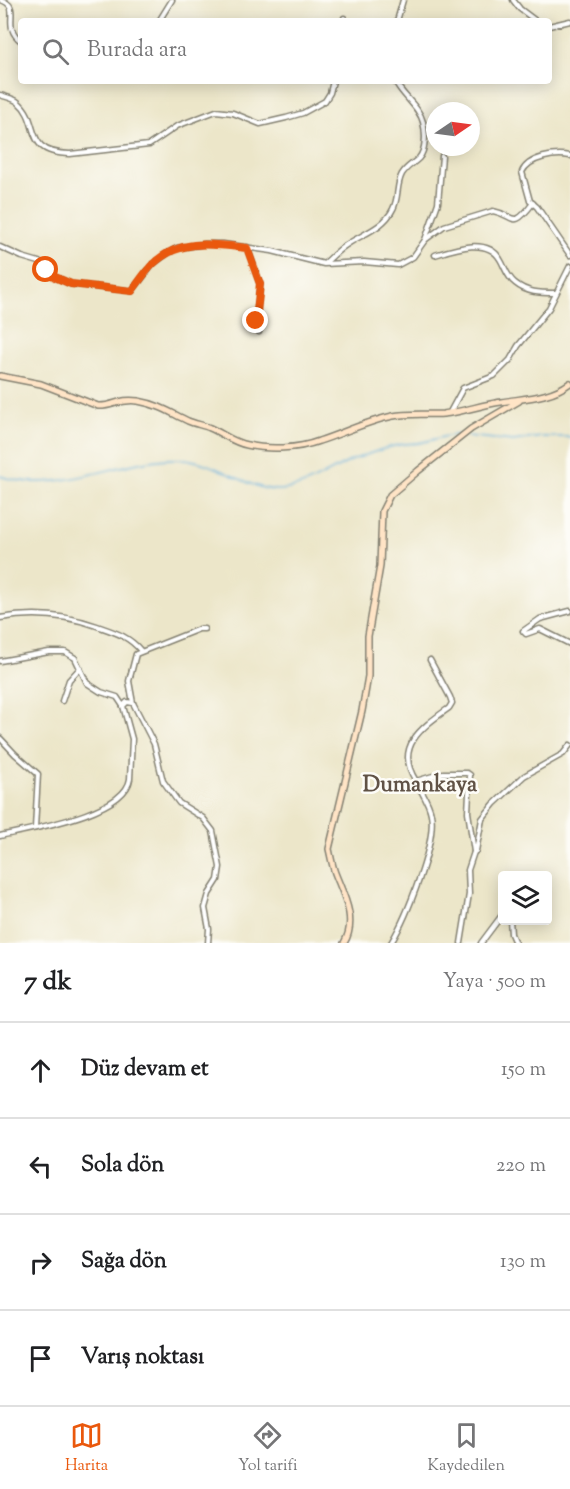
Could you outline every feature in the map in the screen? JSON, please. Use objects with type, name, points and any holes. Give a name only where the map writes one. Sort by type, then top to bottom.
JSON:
[{"type":"main road","points":[[0,376],[41,384],[98,406],[105,407],[123,400],[153,404],[170,410],[189,422],[208,427],[246,445],[295,447],[318,442],[343,431],[395,416],[450,413],[502,402],[519,401],[546,395],[570,383]]},
{"type":"main road","points":[[344,943],[350,926],[349,908],[334,870],[329,849],[362,711],[368,676],[368,636],[380,566],[382,511],[390,495],[426,465],[471,429],[519,401]]},
{"type":"street","points":[[0,0],[11,6]]},
{"type":"street","points":[[16,0],[11,6],[11,30],[18,38]]},
{"type":"street","points":[[161,18],[172,0]]},
{"type":"street","points":[[398,18],[403,0]]},
{"type":"street","points":[[513,0],[532,18]]},
{"type":"street","points":[[552,25],[570,21]]},
{"type":"street","points":[[0,94],[20,105],[27,114],[35,136],[43,148],[61,154],[70,154],[149,145],[177,126],[216,111],[230,112],[260,124],[291,117],[325,101],[332,84]]},
{"type":"street","points":[[324,264],[346,245],[376,227],[389,216],[395,206],[400,178],[410,164],[419,158],[424,145],[424,127],[421,116],[396,84]]},
{"type":"street","points":[[570,156],[554,154],[527,164],[522,172],[533,203],[570,255]]},
{"type":"street","points":[[0,247],[39,262],[50,274],[66,282],[126,291],[132,291],[153,264],[177,248],[217,243],[272,251],[324,264],[364,262],[398,265],[413,257],[425,240],[438,203],[442,156]]},
{"type":"street","points":[[425,240],[444,226],[482,213],[493,211],[508,218],[519,219],[533,203]]},
{"type":"street","points":[[247,248],[260,284],[256,321],[259,332]]},
{"type":"street","points":[[435,255],[462,248],[490,249],[499,257],[509,277],[517,285],[533,292],[555,293]]},
{"type":"street","points":[[450,413],[464,388],[494,376],[502,369],[549,308],[570,266]]},
{"type":"street","points":[[570,611],[540,619],[523,631],[526,634],[540,629],[570,644]]},
{"type":"street","points":[[0,618],[41,614],[70,617],[118,632],[133,642],[141,651]]},
{"type":"street","points":[[204,629],[136,654],[129,681],[133,703],[154,744],[163,781],[180,803],[207,821],[213,831],[220,867],[218,880],[209,894],[205,908],[209,929],[208,943]]},
{"type":"street","points":[[0,661],[65,652],[75,658],[91,687],[117,697],[123,706],[132,739],[129,784],[118,798],[103,807],[61,822],[0,836]]},
{"type":"street","points":[[391,943],[411,902],[423,867],[431,831],[432,816],[426,797],[408,764],[411,742],[422,728],[449,708],[452,703],[430,660]]},
{"type":"street","points":[[62,700],[69,680],[80,668]]},
{"type":"street","points":[[123,706],[127,702],[133,703]]},
{"type":"street","points":[[0,738],[38,774],[35,828]]},
{"type":"street","points":[[461,943],[469,894],[468,870],[477,848],[482,819],[494,804],[524,776],[563,754],[570,745]]},
{"type":"street","points":[[416,781],[443,773],[470,775],[468,812],[474,852]]},
{"type":"street","points":[[481,943],[498,920]]},
{"type":"street","points":[[510,925],[511,934],[516,943]]},
{"type":"waterway","points":[[0,476],[23,481],[45,482],[138,463],[183,459],[196,461],[262,488],[287,489],[304,484],[353,460],[385,448],[458,435]]},
{"type":"waterway","points":[[467,436],[513,441],[542,437],[570,437]]},
{"type":"district","name":"Dumankaya","points":[[420,783]]},
{"type":"route","points":[[46,270],[71,284],[132,291],[153,264],[177,248],[217,243],[247,248],[261,289],[256,321]]}]
